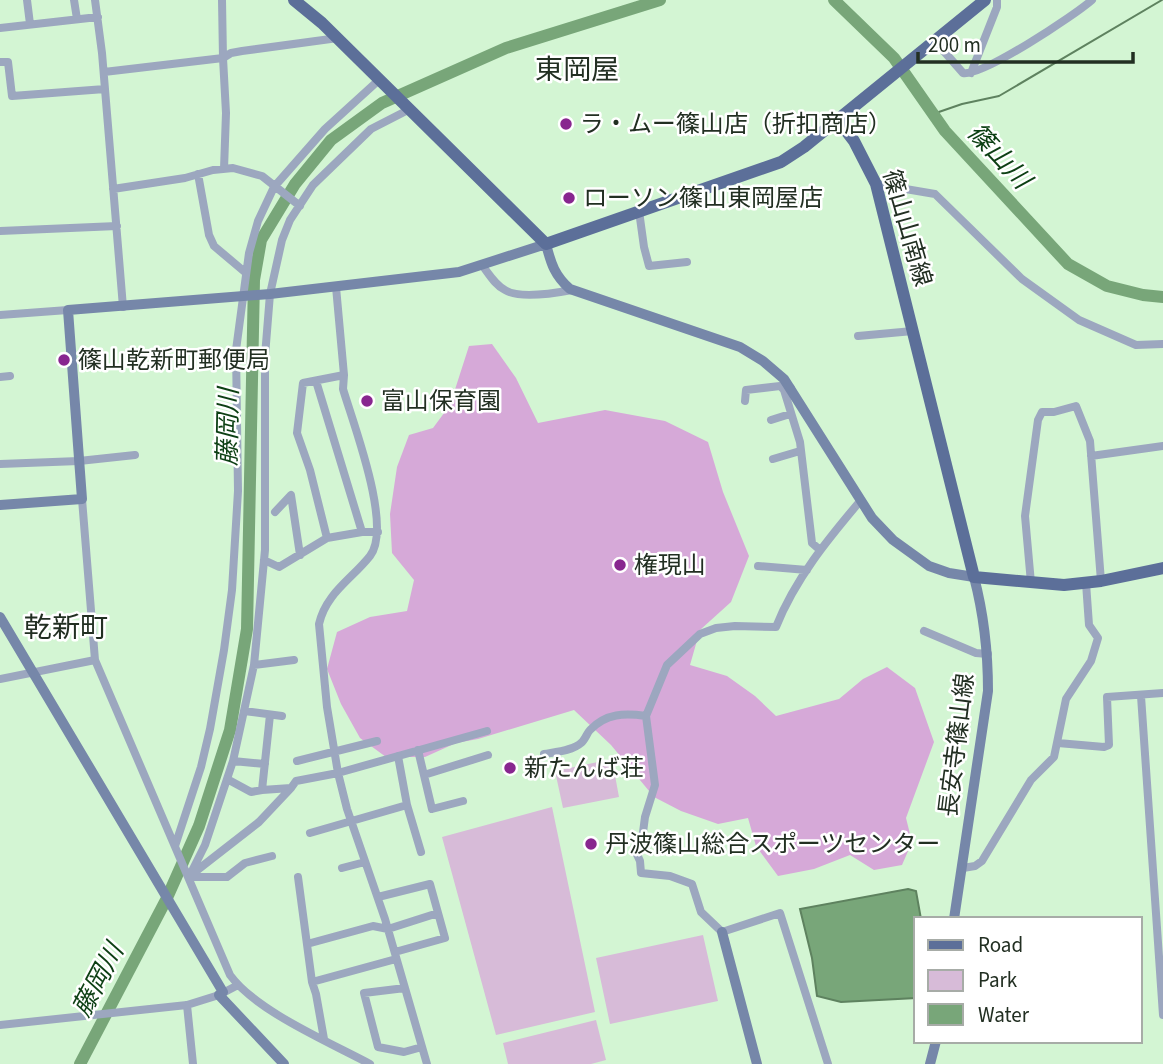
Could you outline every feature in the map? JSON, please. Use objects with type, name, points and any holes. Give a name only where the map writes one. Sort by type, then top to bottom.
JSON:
[{"type":"main road","points":[[294,0],[338,38],[546,244],[780,162],[804,147],[985,0]]},
{"type":"main road","name":"篠山山南線","points":[[838,120],[854,141],[876,184],[974,577]]},
{"type":"main road","points":[[974,577],[1064,586],[1163,568]]},
{"type":"street","points":[[27,0],[30,24]]},
{"type":"street","points":[[74,0],[77,19]]},
{"type":"street","points":[[95,0],[104,72],[123,307]]},
{"type":"street","points":[[222,0],[226,113],[224,169]]},
{"type":"street","points":[[971,74],[998,7],[997,0]]},
{"type":"street","points":[[932,41],[962,73],[971,74],[1002,59],[1056,26],[1092,0]]},
{"type":"street","points":[[0,28],[98,17]]},
{"type":"street","points":[[104,72],[223,58],[242,51],[338,38]]},
{"type":"street","points":[[0,62],[8,62],[12,96],[105,89]]},
{"type":"street","points":[[175,849],[210,729],[230,602],[237,491],[236,349],[246,273],[258,221],[275,188],[325,129],[383,82]]},
{"type":"street","points":[[188,875],[205,845],[233,761],[254,665],[264,560],[268,294],[282,240],[298,205],[313,185],[371,129],[408,107]]},
{"type":"street","points":[[113,189],[224,169],[242,170],[262,176],[298,205]]},
{"type":"street","points":[[198,174],[209,236],[214,246],[246,273]]},
{"type":"street","points":[[876,184],[935,194],[1022,279],[1079,320],[1136,345],[1163,344]]},
{"type":"street","points":[[639,211],[649,265],[687,262]]},
{"type":"street","points":[[0,231],[117,226]]},
{"type":"street","points":[[0,315],[268,294],[459,272],[546,244],[552,268],[560,281],[572,290],[740,347],[763,361],[787,389],[872,518],[893,540],[929,566],[974,577]]},
{"type":"street","points":[[482,265],[497,285],[507,292],[556,293],[572,290]]},
{"type":"street","points":[[336,287],[343,389],[372,484],[378,532],[373,553],[335,591],[322,611],[319,624],[327,707],[338,773],[396,955],[427,1064]]},
{"type":"street","points":[[68,310],[95,660],[230,975],[237,985],[279,1015],[370,1064]]},
{"type":"street","points":[[858,336],[913,331]]},
{"type":"street","points":[[327,538],[310,470],[297,433],[303,383],[344,374]]},
{"type":"street","points":[[0,377],[10,376]]},
{"type":"street","points":[[316,381],[362,532]]},
{"type":"street","points":[[745,401],[746,390],[780,386],[787,389]]},
{"type":"street","points":[[787,389],[790,414],[800,442],[812,543],[820,550]]},
{"type":"street","points":[[1031,583],[1025,516],[1035,436],[1042,412],[1076,406],[1090,441],[1101,581]]},
{"type":"street","points":[[771,420],[790,414]]},
{"type":"street","points":[[1091,456],[1163,446]]},
{"type":"street","points":[[773,459],[800,451]]},
{"type":"street","points":[[0,464],[79,461],[135,455]]},
{"type":"street","points":[[275,512],[291,495],[299,555]]},
{"type":"street","points":[[0,505],[82,499]]},
{"type":"street","points":[[758,1064],[723,932],[701,912],[692,884],[670,876],[641,873],[635,850],[642,840],[645,817],[655,785],[646,716],[667,665],[700,634],[716,628],[735,626],[776,627],[785,606],[820,550],[861,499]]},
{"type":"street","points":[[264,560],[279,567],[327,538],[378,532]]},
{"type":"street","points":[[758,566],[807,570]]},
{"type":"street","name":"長安寺篠山線","points":[[954,917],[988,691],[988,654],[983,610],[974,577]]},
{"type":"street","points":[[963,868],[975,866],[982,861],[1031,780],[1054,757],[1066,699],[1091,661],[1098,638],[1089,625],[1086,583]]},
{"type":"street","points":[[0,617],[173,905],[221,993],[285,1064]]},
{"type":"street","points":[[924,631],[976,653],[988,654]]},
{"type":"street","points":[[0,679],[95,660]]},
{"type":"street","points":[[254,665],[294,660]]},
{"type":"street","points":[[1058,743],[1104,747],[1109,745],[1107,697],[1163,693]]},
{"type":"street","points":[[1141,696],[1163,1015]]},
{"type":"street","points":[[244,711],[282,716]]},
{"type":"street","points":[[262,790],[270,715]]},
{"type":"street","points":[[544,754],[581,743],[591,729],[610,715],[646,716]]},
{"type":"street","points":[[188,875],[259,822],[296,781],[338,773],[487,731]]},
{"type":"street","points":[[297,761],[377,741]]},
{"type":"street","points":[[418,750],[432,809],[463,801]]},
{"type":"street","points":[[424,775],[488,755]]},
{"type":"street","points":[[398,756],[407,805],[421,852]]},
{"type":"street","points":[[233,761],[265,764]]},
{"type":"street","points":[[227,779],[251,792],[291,788]]},
{"type":"street","points":[[310,833],[407,805]]},
{"type":"street","points":[[188,875],[227,877],[245,863],[272,856]]},
{"type":"street","points":[[342,868],[365,862]]},
{"type":"street","points":[[299,877],[312,982],[324,1039]]},
{"type":"street","points":[[312,982],[444,938],[430,884],[377,897]]},
{"type":"street","points":[[307,944],[373,926],[388,929],[438,913]]},
{"type":"street","points":[[723,932],[780,913],[828,1064]]},
{"type":"street","points":[[0,1025],[187,1005],[237,985]]},
{"type":"street","points":[[405,988],[364,993],[378,1047],[404,1052],[422,1047]]},
{"type":"street","points":[[187,1005],[192,1064]]},
{"type":"street","points":[[930,1064],[935,1043]]},
{"type":"green space","points":[[612,759],[619,797],[563,808],[555,771]]},
{"type":"green space","points":[[552,807],[595,1012],[496,1035],[442,837]]},
{"type":"green space","points":[[703,935],[718,1001],[610,1024],[596,958]]},
{"type":"green space","points":[[596,1020],[606,1060],[591,1064],[508,1064],[503,1043]]},
{"type":"shaded area","points":[[492,344],[516,378],[538,423],[605,410],[665,421],[708,442],[723,492],[749,556],[731,602],[700,630],[690,665],[727,676],[755,696],[776,716],[839,699],[863,679],[887,667],[915,688],[934,742],[906,818],[912,842],[902,865],[874,870],[850,855],[814,869],[778,876],[756,846],[748,818],[718,824],[681,811],[654,797],[611,745],[574,710],[456,743],[425,757],[386,757],[360,738],[341,704],[327,669],[337,632],[370,617],[407,611],[414,580],[392,553],[390,514],[397,467],[409,435],[433,428],[450,405],[469,346]]},
{"type":"water","points":[[908,889],[916,891],[921,917],[914,917],[914,998],[841,1002],[817,996],[812,958],[800,909]]},
{"type":"waterway","name":"藤岡川","points":[[80,1064],[166,900],[199,826],[230,730],[247,629],[254,280],[261,240],[295,184],[331,140],[382,103],[506,48],[660,0]]},
{"type":"waterway","name":"篠山川","points":[[834,0],[894,58],[945,131],[1068,264],[1107,286],[1163,297]]},
{"type":"waterway","points":[[933,114],[999,96],[1162,0]]},
{"type":"place","name":"ラ・ムー篠山店（折扣商店）","points":[[566,124]]},
{"type":"place","name":"ローソン篠山東岡屋店","points":[[569,198]]},
{"type":"place","name":"篠山乾新町郵便局","points":[[64,360]]},
{"type":"place","name":"富山保育園","points":[[367,401]]},
{"type":"place","name":"権現山","points":[[620,565]]},
{"type":"place","name":"新たんば荘","points":[[510,768]]},
{"type":"place","name":"丹波篠山総合スポーツセンター","points":[[591,844]]},
{"type":"district","name":"東岡屋","points":[[577,70]]},
{"type":"district","name":"乾新町","points":[[66,628]]}]
